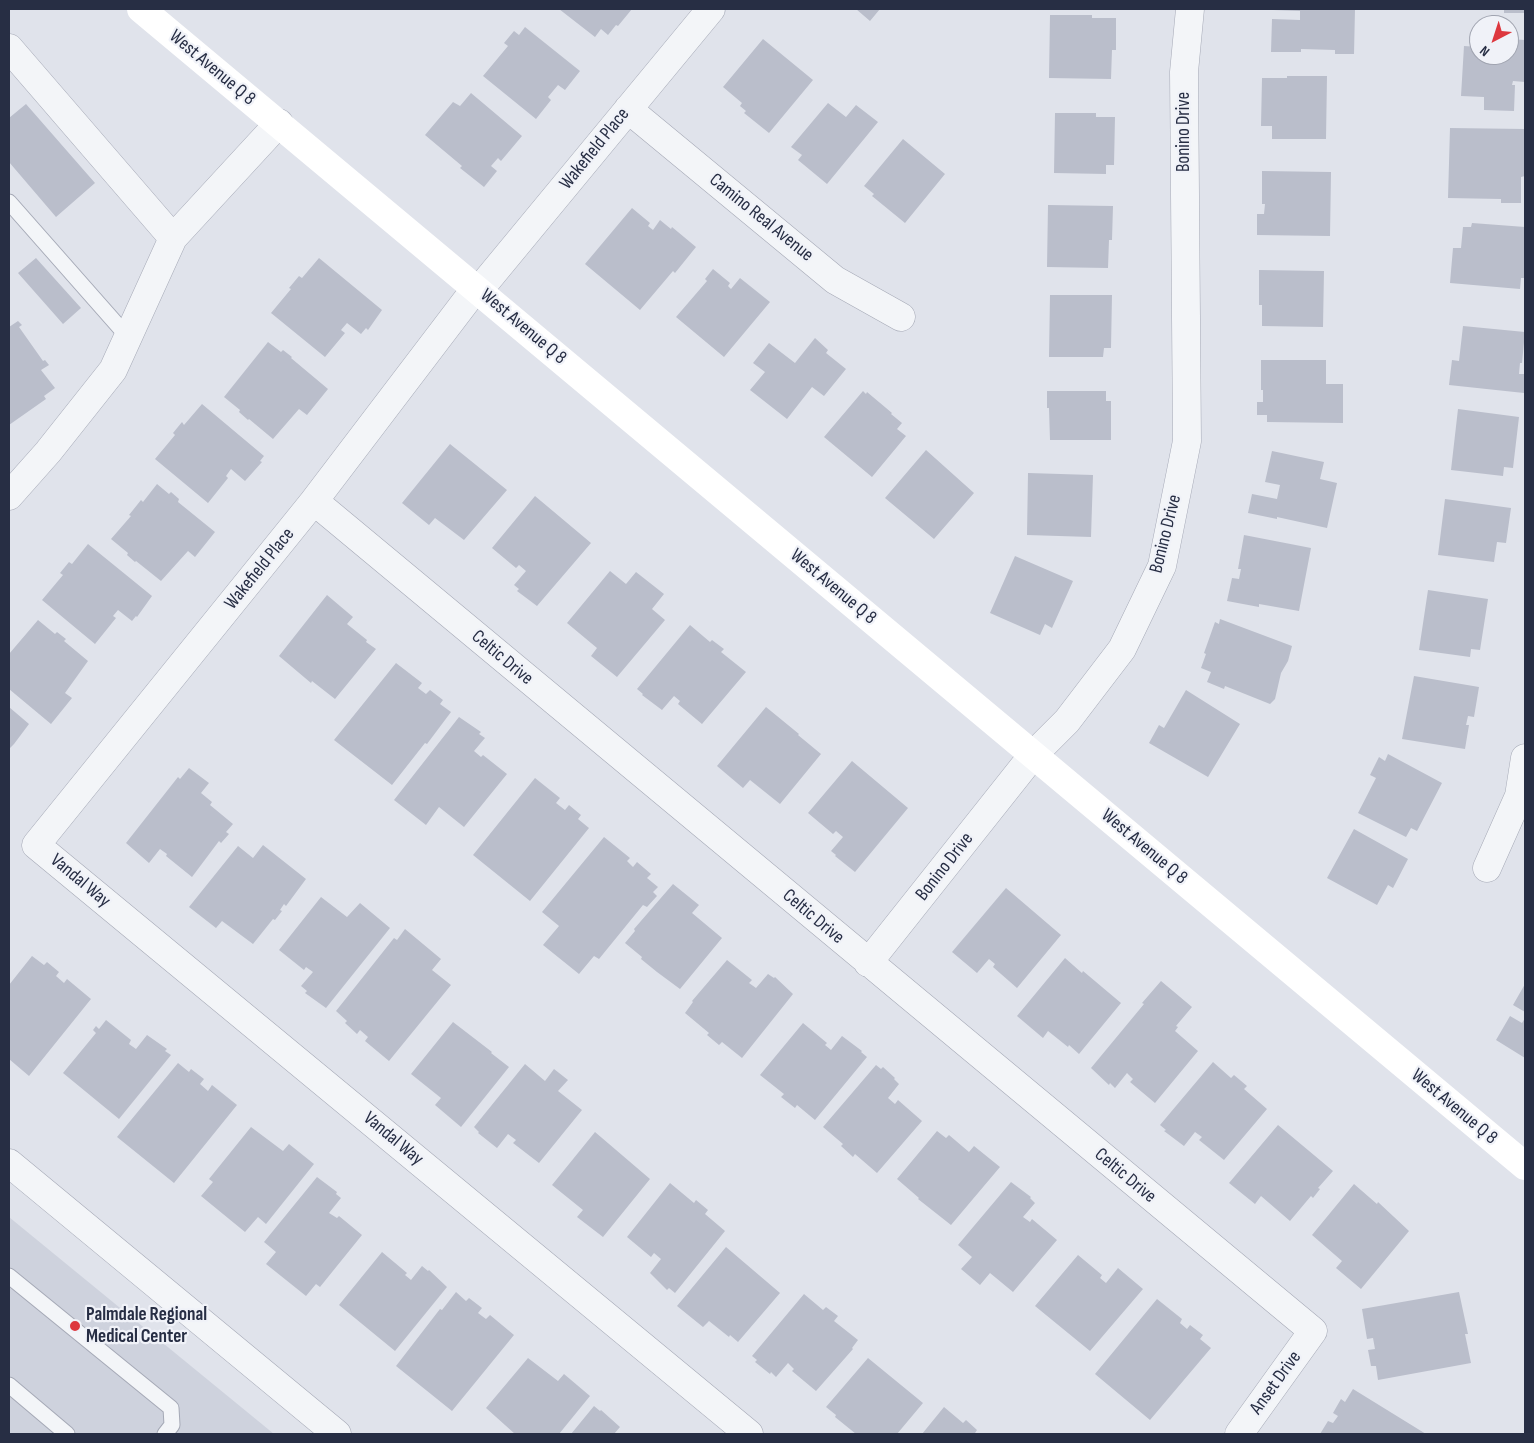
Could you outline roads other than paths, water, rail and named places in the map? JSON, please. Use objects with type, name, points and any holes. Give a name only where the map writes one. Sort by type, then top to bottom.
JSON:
[{"type":"street","name":"West Avenue Q 8","points":[[140,9],[1525,1166]]},
{"type":"street","name":"Wakefield Place","points":[[36,844],[314,501],[477,289],[711,9]]},
{"type":"street","name":"Bonino Drive","points":[[868,963],[1034,755],[1068,721],[1122,649],[1162,566],[1187,441],[1184,72],[1190,9]]},
{"type":"street","points":[[9,48],[173,238]]},
{"type":"street","name":"Camino Real Avenue","points":[[628,109],[835,280],[901,317]]},
{"type":"street","points":[[9,496],[48,452],[114,370],[173,238],[279,124]]},
{"type":"street","name":"Celtic Drive","points":[[314,501],[1313,1331]]},
{"type":"street","points":[[1487,868],[1519,796],[1525,758]]},
{"type":"street","name":"Vandal Way","points":[[36,844],[749,1434]]},
{"type":"street","points":[[9,1163],[336,1434]]},
{"type":"street","name":"Anset Drive","points":[[1239,1434],[1313,1331]]},
{"type":"lane","points":[[9,202],[128,337]]},
{"type":"lane","points":[[9,1276],[171,1408],[172,1425],[165,1434]]},
{"type":"lane","points":[[9,1386],[67,1434]]},
{"type":"place","name":"Palmdale Regional Medical Center","points":[[75,1326]]}]
